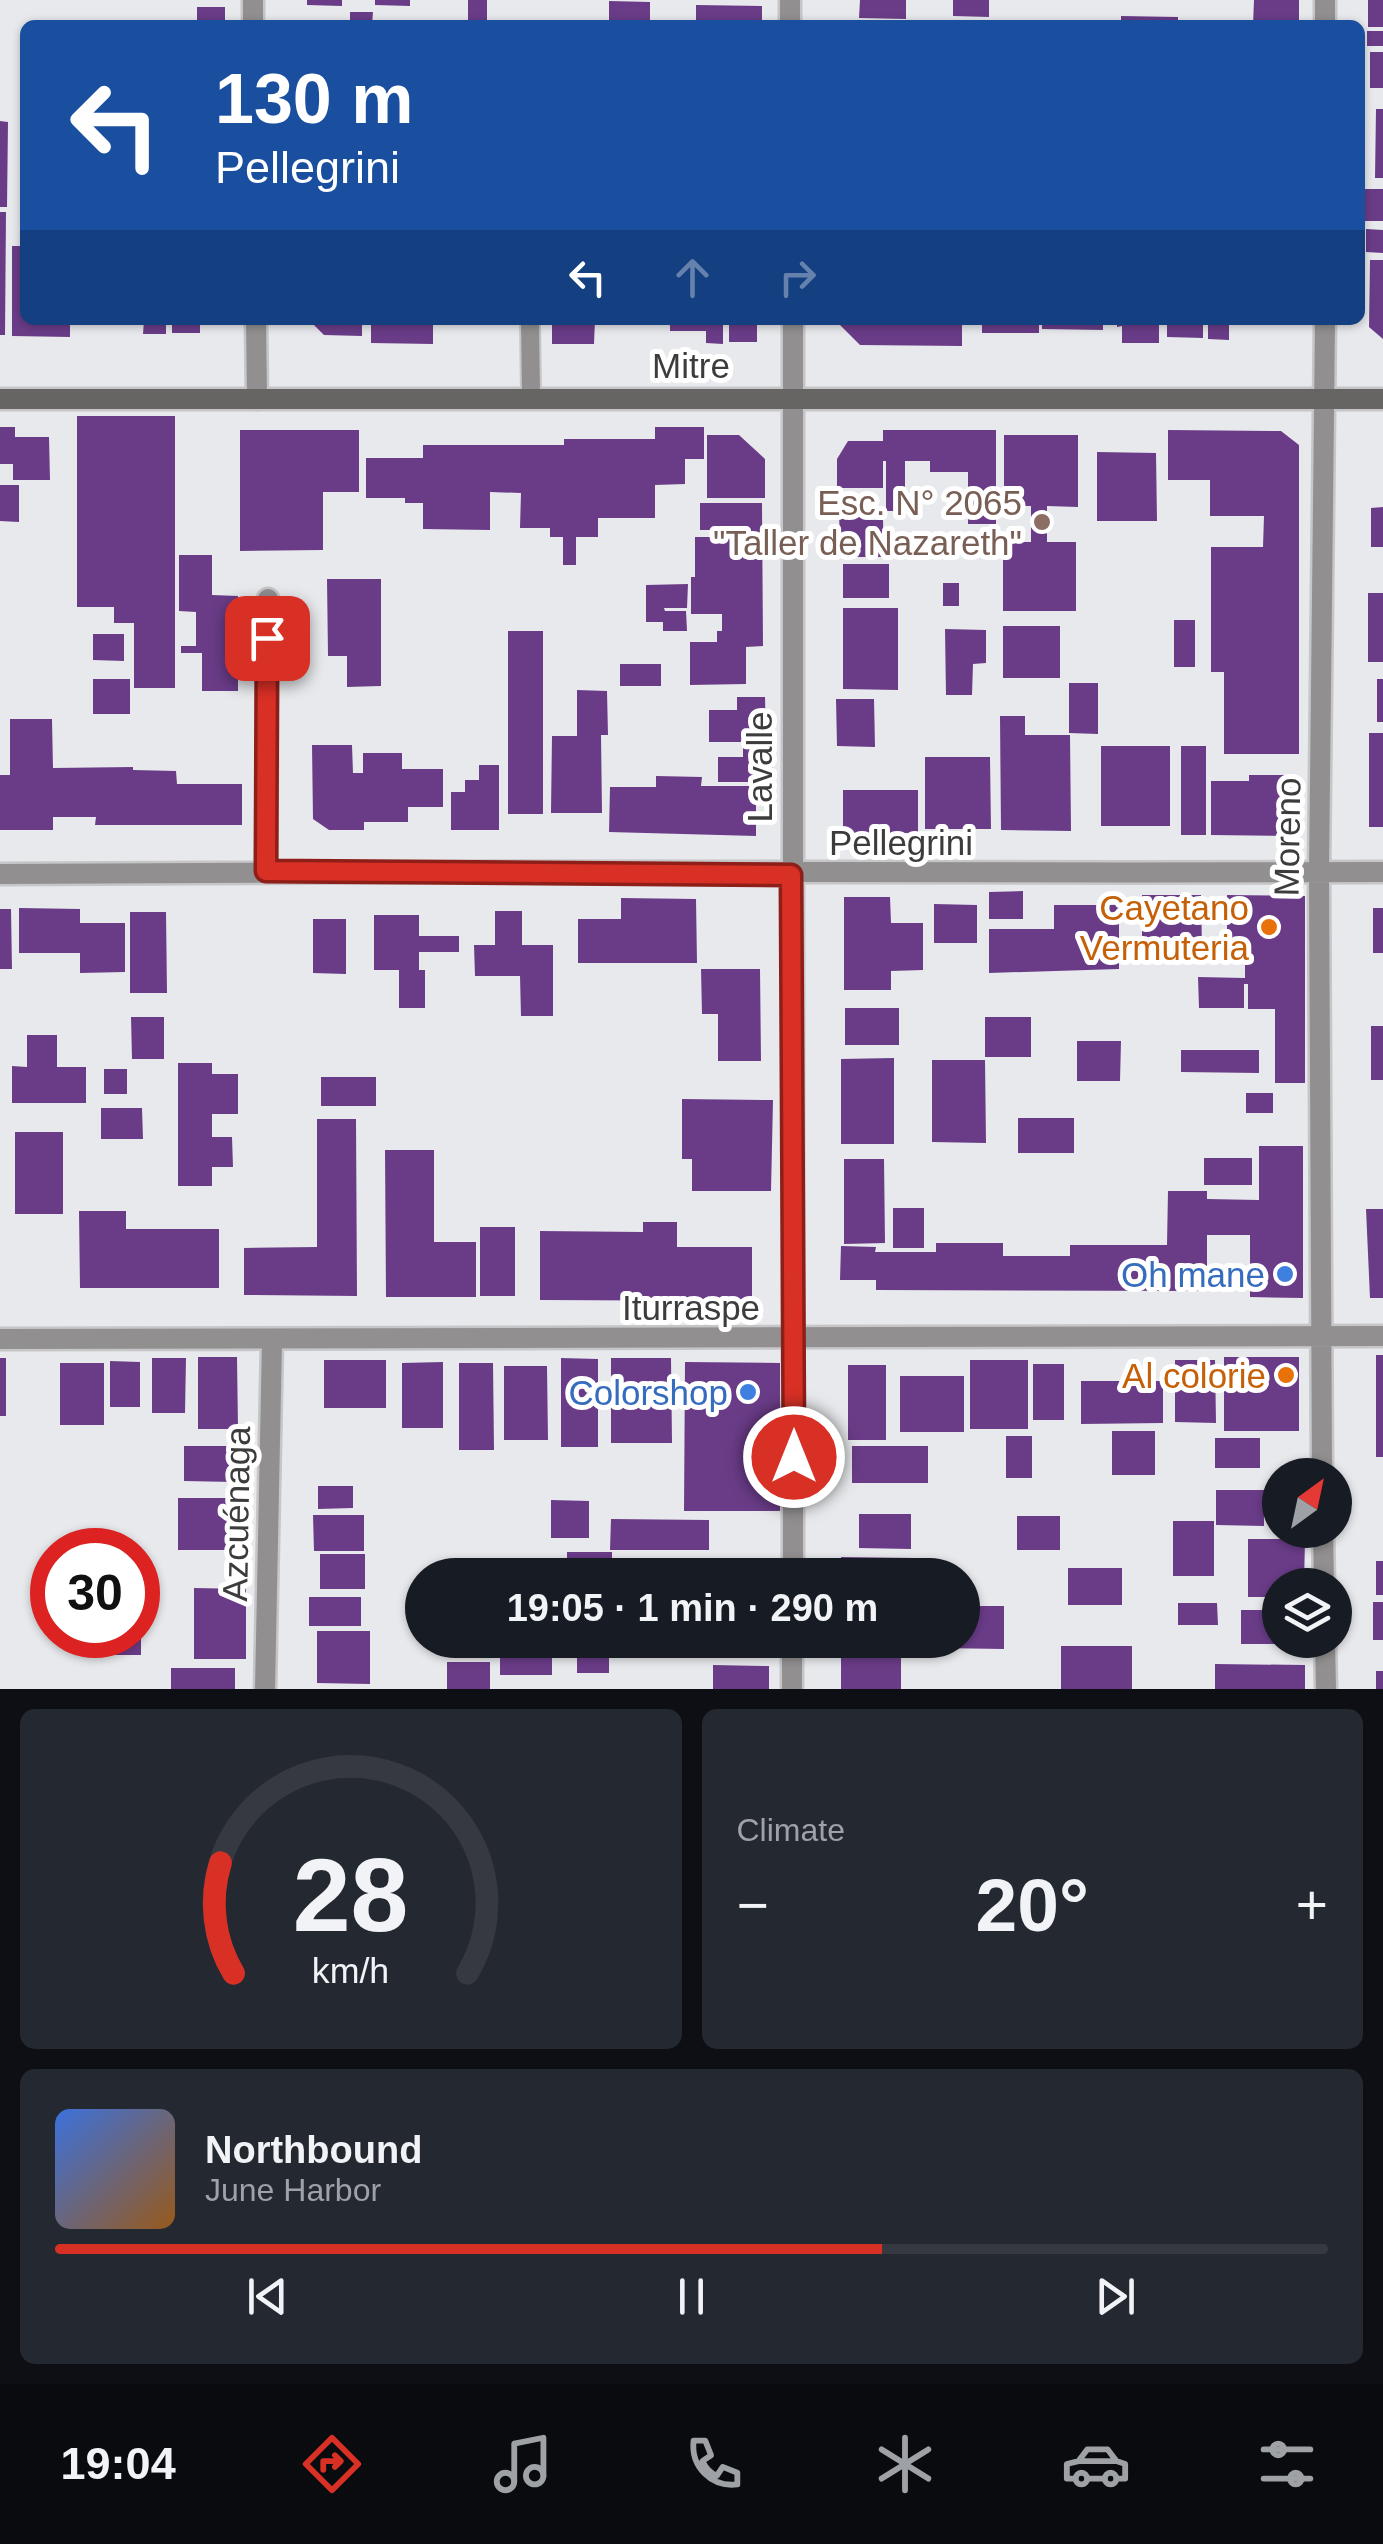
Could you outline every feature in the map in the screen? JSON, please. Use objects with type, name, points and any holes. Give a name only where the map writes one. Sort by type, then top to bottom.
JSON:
[{"type":"street","points":[[256,325],[257,400]]},
{"type":"street","name":"Lavalle","points":[[793,1558],[794,325]]},
{"type":"street","name":"Moreno","points":[[1322,1458],[1319,872],[1325,325]]},
{"type":"street","name":"Mitre","points":[[0,399],[1383,399]]},
{"type":"street","points":[[266,871],[268,599]]},
{"type":"street","name":"Pellegrini","points":[[0,874],[1383,872]]},
{"type":"street","name":"Iturraspe","points":[[0,1339],[1383,1336]]},
{"type":"street","name":"Azcuénaga","points":[[265,1689],[272,1341]]},
{"type":"street","points":[[792,1658],[792,1689]]},
{"type":"street","points":[[1325,1658],[1326,1689]]},
{"type":"lane","points":[[530,325],[532,398]]},
{"type":"building","points":[[307,0],[342,0],[342,6],[307,5]]},
{"type":"building","points":[[375,0],[410,0],[410,6],[375,5]]},
{"type":"building","points":[[468,0],[487,0],[487,20],[468,20]]},
{"type":"building","points":[[860,0],[906,0],[906,19],[859,18]]},
{"type":"building","points":[[953,0],[989,0],[989,17],[953,16]]},
{"type":"building","points":[[1254,0],[1299,0],[1299,20],[1253,20]]},
{"type":"building","points":[[1368,0],[1383,0],[1383,27],[1368,27]]},
{"type":"building","points":[[609,1],[650,2],[650,20],[609,20]]},
{"type":"building","points":[[696,5],[762,6],[762,20],[696,20]]},
{"type":"building","points":[[197,7],[225,7],[225,20],[197,20]]},
{"type":"building","points":[[350,12],[373,12],[372,20],[350,20]]},
{"type":"building","points":[[1121,16],[1178,17],[1178,20],[1121,20]]},
{"type":"building","points":[[1367,31],[1383,31],[1383,46],[1367,46]]},
{"type":"building","points":[[1370,52],[1383,52],[1383,88],[1370,88]]},
{"type":"building","points":[[1376,109],[1383,109],[1383,178],[1375,178]]},
{"type":"building","points":[[0,121],[8,122],[7,207],[0,207]]},
{"type":"building","points":[[1365,189],[1383,189],[1383,221],[1365,221]]},
{"type":"building","points":[[0,212],[6,212],[5,335],[0,335]]},
{"type":"building","points":[[1366,229],[1383,230],[1383,253],[1366,252]]},
{"type":"building","points":[[12,246],[20,246],[20,325],[70,325],[70,337],[12,336]]},
{"type":"building","points":[[1370,260],[1383,260],[1383,339],[1369,327]]},
{"type":"building","points":[[144,325],[166,325],[166,334],[143,334]]},
{"type":"building","points":[[172,325],[200,325],[200,333],[172,333]]},
{"type":"building","points":[[314,325],[362,325],[362,336],[324,335]]},
{"type":"building","points":[[371,325],[433,325],[433,344],[371,343]]},
{"type":"building","points":[[552,325],[595,325],[594,344],[552,344]]},
{"type":"building","points":[[670,325],[723,325],[723,344],[706,343],[706,331],[670,331]]},
{"type":"building","points":[[729,325],[757,325],[757,342],[729,342]]},
{"type":"building","points":[[840,325],[962,325],[962,346],[860,345]]},
{"type":"building","points":[[982,325],[1039,325],[1039,333],[982,333]]},
{"type":"building","points":[[1042,325],[1103,325],[1103,330],[1042,329]]},
{"type":"building","points":[[1117,325],[1159,325],[1159,343],[1122,343],[1122,326]]},
{"type":"building","points":[[1167,325],[1203,325],[1203,338],[1167,337]]},
{"type":"building","points":[[1208,325],[1229,325],[1229,340],[1208,339]]},
{"type":"building","points":[[77,416],[175,416],[175,688],[134,688],[134,623],[114,623],[114,607],[77,607]]},
{"type":"building","points":[[0,427],[15,427],[15,437],[49,437],[50,480],[13,480],[13,464],[0,464]]},
{"type":"building","points":[[655,427],[704,427],[704,459],[685,459],[685,484],[655,485],[655,518],[598,518],[598,537],[576,537],[576,565],[563,565],[563,537],[550,537],[550,528],[520,528],[521,493],[490,492],[490,530],[423,529],[423,503],[405,503],[405,498],[366,498],[366,458],[423,458],[423,445],[564,445],[564,439],[655,439]]},
{"type":"building","points":[[240,430],[359,430],[359,492],[323,492],[323,550],[240,551]]},
{"type":"building","points":[[883,430],[996,430],[996,524],[968,524],[968,472],[930,472],[930,461],[905,461],[905,511],[886,511],[886,461],[883,488],[837,488],[837,459],[848,441],[883,441]]},
{"type":"building","points":[[1168,430],[1281,431],[1299,445],[1299,754],[1224,754],[1224,672],[1211,672],[1211,547],[1263,547],[1264,516],[1210,516],[1210,480],[1168,480]]},
{"type":"building","points":[[707,435],[739,435],[765,459],[765,498],[707,498]]},
{"type":"building","name":"Esc. N° 2065 \"Taller de Nazareth\"","points":[[1004,435],[1078,435],[1078,507],[1047,506],[1047,542],[1076,542],[1076,611],[1003,611],[1003,542],[1031,542],[1031,506],[1004,506]]},
{"type":"building","points":[[1097,452],[1156,453],[1157,521],[1097,521]]},
{"type":"building","points":[[0,485],[19,485],[19,522],[0,521]]},
{"type":"building","points":[[838,495],[869,495],[869,520],[883,520],[884,557],[841,557]]},
{"type":"building","points":[[700,503],[762,503],[763,646],[746,647],[746,684],[690,685],[690,642],[717,642],[717,631],[722,631],[722,614],[691,614],[695,537],[728,537],[728,530],[700,530]]},
{"type":"building","points":[[1383,507],[1383,547],[1371,547],[1371,508]]},
{"type":"building","points":[[179,555],[212,555],[212,595],[238,596],[238,691],[202,691],[202,653],[181,653],[181,646],[196,646],[196,612],[179,611]]},
{"type":"building","points":[[843,564],[889,564],[889,598],[843,598]]},
{"type":"building","points":[[327,579],[381,579],[381,686],[347,687],[347,656],[328,656]]},
{"type":"building","points":[[943,583],[959,583],[959,606],[943,606]]},
{"type":"building","points":[[688,584],[687,608],[664,608],[686,611],[687,631],[663,631],[663,622],[646,622],[646,585]]},
{"type":"building","points":[[1368,593],[1383,593],[1383,662],[1368,662]]},
{"type":"building","points":[[843,608],[898,608],[898,690],[843,689]]},
{"type":"building","points":[[1174,620],[1195,620],[1195,667],[1174,667]]},
{"type":"building","points":[[1003,626],[1060,626],[1060,678],[1003,678]]},
{"type":"building","points":[[945,629],[986,630],[986,663],[973,664],[972,695],[946,695]]},
{"type":"building","points":[[508,631],[543,631],[543,814],[508,814]]},
{"type":"building","points":[[93,634],[124,634],[124,661],[93,660]]},
{"type":"building","points":[[620,664],[661,664],[661,686],[620,686]]},
{"type":"building","points":[[93,679],[130,679],[130,714],[93,714]]},
{"type":"building","points":[[1377,679],[1383,679],[1383,722],[1377,722]]},
{"type":"building","points":[[1069,683],[1098,683],[1098,734],[1069,733]]},
{"type":"building","points":[[577,690],[607,691],[608,735],[601,735],[602,813],[551,813],[552,736],[577,736]]},
{"type":"building","points":[[737,697],[765,697],[766,742],[709,742],[709,710],[737,710]]},
{"type":"building","points":[[836,699],[874,699],[875,747],[837,746]]},
{"type":"building","points":[[1000,716],[1025,716],[1025,735],[1070,735],[1071,831],[1001,830]]},
{"type":"building","points":[[10,719],[52,719],[53,768],[133,767],[176,771],[177,784],[242,784],[242,825],[95,825],[96,817],[53,817],[53,830],[0,830],[0,775],[10,775]]},
{"type":"building","points":[[1369,733],[1383,733],[1383,827],[1369,827]]},
{"type":"building","points":[[312,745],[352,745],[353,773],[363,773],[363,753],[402,753],[402,769],[443,769],[443,807],[408,807],[408,822],[364,822],[364,830],[329,830],[313,819]]},
{"type":"building","points":[[743,745],[773,745],[773,782],[718,782],[718,757],[743,757]]},
{"type":"building","points":[[1101,746],[1170,746],[1170,826],[1101,826]]},
{"type":"building","points":[[1181,746],[1206,746],[1206,835],[1181,835]]},
{"type":"building","points":[[925,757],[990,757],[991,829],[925,829]]},
{"type":"building","points":[[479,765],[499,765],[499,830],[451,830],[451,792],[465,792],[465,780],[479,780]]},
{"type":"building","points":[[1249,775],[1298,775],[1298,836],[1211,835],[1211,781],[1249,781]]},
{"type":"building","points":[[656,776],[702,777],[701,786],[756,786],[756,836],[609,832],[610,787],[656,787]]},
{"type":"building","points":[[843,790],[918,790],[918,833],[843,833]]},
{"type":"building","points":[[1023,891],[1023,919],[989,919],[989,892]]},
{"type":"building","points":[[1142,895],[1201,895],[1202,949],[1142,948]]},
{"type":"building","points":[[1227,895],[1305,896],[1305,1083],[1275,1083],[1275,1009],[1248,1009],[1248,984],[1244,984],[1244,1008],[1199,1008],[1198,977],[1245,978],[1245,954],[1227,954]]},
{"type":"building","points":[[844,897],[890,897],[891,923],[923,923],[923,970],[891,971],[891,990],[844,990]]},
{"type":"building","points":[[621,898],[696,899],[697,963],[578,963],[578,919],[621,919]]},
{"type":"building","points":[[934,904],[977,905],[977,943],[934,943]]},
{"type":"building","points":[[1054,905],[1119,905],[1119,969],[989,973],[989,929],[1054,929]]},
{"type":"building","points":[[19,908],[80,909],[80,923],[125,923],[125,972],[80,973],[80,953],[19,953]]},
{"type":"building","points":[[1373,908],[1383,908],[1383,953],[1373,953]]},
{"type":"building","points":[[0,909],[11,909],[12,969],[0,969]]},
{"type":"building","points":[[495,911],[522,911],[522,945],[553,945],[553,1016],[521,1016],[520,976],[475,976],[474,945],[495,945]]},
{"type":"building","points":[[130,912],[166,912],[167,993],[130,993]]},
{"type":"building","points":[[374,915],[419,915],[419,936],[459,936],[459,952],[419,952],[419,970],[425,970],[425,1008],[399,1008],[399,970],[374,970]]},
{"type":"building","points":[[313,919],[346,919],[346,974],[313,973]]},
{"type":"building","points":[[701,969],[760,969],[761,1061],[718,1061],[718,1014],[702,1014]]},
{"type":"building","points":[[845,1008],[899,1008],[899,1045],[845,1045]]},
{"type":"building","points":[[131,1017],[164,1017],[164,1059],[132,1059]]},
{"type":"building","points":[[985,1017],[1031,1017],[1031,1057],[985,1057]]},
{"type":"building","points":[[1371,1026],[1383,1026],[1383,1080],[1371,1080]]},
{"type":"building","points":[[27,1035],[57,1035],[57,1067],[86,1067],[86,1103],[12,1103],[12,1066],[27,1067]]},
{"type":"building","points":[[1077,1041],[1121,1041],[1120,1081],[1077,1081]]},
{"type":"building","points":[[1181,1050],[1259,1050],[1259,1073],[1181,1072]]},
{"type":"building","points":[[894,1058],[894,1144],[841,1144],[841,1059]]},
{"type":"building","points":[[932,1060],[985,1060],[986,1143],[932,1142]]},
{"type":"building","points":[[178,1063],[212,1063],[212,1074],[238,1074],[238,1114],[212,1114],[212,1137],[232,1137],[233,1167],[212,1167],[212,1186],[178,1186]]},
{"type":"building","points":[[104,1069],[127,1069],[127,1094],[104,1094]]},
{"type":"building","points":[[321,1077],[376,1077],[376,1106],[321,1106]]},
{"type":"building","points":[[1246,1093],[1273,1093],[1273,1113],[1246,1113]]},
{"type":"building","points":[[682,1099],[773,1100],[771,1191],[692,1191],[692,1159],[682,1159]]},
{"type":"building","points":[[101,1108],[142,1108],[143,1139],[101,1139]]},
{"type":"building","points":[[1018,1118],[1074,1118],[1074,1153],[1018,1153]]},
{"type":"building","points":[[317,1119],[356,1119],[357,1296],[244,1295],[244,1248],[317,1247]]},
{"type":"building","points":[[15,1132],[63,1132],[63,1214],[15,1214]]},
{"type":"building","points":[[1259,1146],[1303,1146],[1303,1298],[1250,1297],[1250,1235],[1207,1235],[1207,1291],[876,1290],[876,1280],[840,1280],[841,1246],[876,1247],[875,1252],[936,1252],[936,1243],[1003,1243],[1003,1256],[1070,1256],[1070,1245],[1167,1245],[1168,1191],[1207,1191],[1207,1199],[1259,1200]]},
{"type":"building","points":[[385,1150],[434,1150],[434,1242],[476,1242],[476,1297],[386,1297]]},
{"type":"building","points":[[1204,1158],[1252,1158],[1252,1185],[1204,1185]]},
{"type":"building","points":[[844,1159],[884,1159],[885,1243],[844,1244]]},
{"type":"building","points":[[893,1208],[924,1208],[924,1248],[893,1248]]},
{"type":"building","points":[[1366,1209],[1383,1209],[1383,1298],[1370,1298]]},
{"type":"building","points":[[79,1211],[126,1211],[126,1229],[219,1229],[219,1288],[80,1288]]},
{"type":"building","points":[[643,1222],[677,1222],[677,1247],[752,1247],[752,1301],[540,1300],[540,1231],[643,1232]]},
{"type":"building","points":[[480,1227],[515,1227],[515,1296],[480,1296]]},
{"type":"building","points":[[1376,1355],[1383,1355],[1383,1457],[1376,1457]]},
{"type":"building","points":[[198,1357],[237,1357],[238,1429],[198,1429]]},
{"type":"building","points":[[1224,1357],[1299,1357],[1299,1431],[1224,1431]]},
{"type":"building","points":[[0,1358],[6,1358],[6,1416],[0,1416]]},
{"type":"building","points":[[152,1358],[186,1358],[185,1413],[152,1413]]},
{"type":"building","points":[[561,1358],[598,1359],[598,1447],[561,1447]]},
{"type":"building","points":[[611,1358],[671,1358],[672,1443],[611,1443]]},
{"type":"building","points":[[324,1360],[386,1360],[386,1408],[324,1408]]},
{"type":"building","points":[[970,1360],[1028,1360],[1028,1429],[970,1429]]},
{"type":"building","points":[[1175,1360],[1215,1360],[1216,1423],[1175,1422]]},
{"type":"building","points":[[110,1361],[140,1362],[140,1407],[110,1407]]},
{"type":"building","points":[[443,1362],[443,1428],[402,1428],[402,1363]]},
{"type":"building","points":[[685,1362],[780,1363],[780,1511],[684,1511]]},
{"type":"building","points":[[60,1363],[104,1363],[104,1425],[60,1425]]},
{"type":"building","points":[[459,1363],[493,1363],[494,1450],[459,1450]]},
{"type":"building","points":[[1033,1364],[1064,1364],[1064,1420],[1033,1420]]},
{"type":"building","points":[[848,1365],[886,1365],[886,1440],[848,1440]]},
{"type":"building","points":[[504,1366],[547,1366],[548,1440],[504,1440]]},
{"type":"building","points":[[900,1376],[964,1376],[964,1432],[900,1432]]},
{"type":"building","points":[[1081,1381],[1163,1381],[1163,1423],[1081,1424]]},
{"type":"building","points":[[1112,1431],[1155,1431],[1155,1475],[1112,1475]]},
{"type":"building","points":[[1006,1436],[1032,1436],[1032,1478],[1006,1478]]},
{"type":"building","points":[[1215,1438],[1260,1438],[1260,1468],[1215,1468]]},
{"type":"building","points":[[184,1446],[234,1446],[234,1482],[184,1481]]},
{"type":"building","points":[[852,1446],[928,1446],[928,1483],[852,1483]]},
{"type":"building","points":[[318,1486],[353,1486],[353,1508],[318,1509]]},
{"type":"building","points":[[1216,1490],[1262,1490],[1262,1526],[1216,1525]]},
{"type":"building","points":[[178,1498],[237,1498],[237,1550],[178,1550]]},
{"type":"building","points":[[551,1500],[589,1501],[589,1538],[551,1538]]},
{"type":"building","points":[[859,1514],[911,1514],[911,1549],[859,1548]]},
{"type":"building","points":[[313,1515],[364,1515],[364,1551],[314,1551]]},
{"type":"building","points":[[1017,1516],[1060,1516],[1060,1550],[1017,1550]]},
{"type":"building","points":[[611,1519],[709,1520],[709,1550],[610,1550]]},
{"type":"building","points":[[1173,1521],[1214,1521],[1214,1576],[1173,1576]]},
{"type":"building","points":[[1248,1539],[1262,1539],[1262,1548],[1305,1548],[1304,1568],[1262,1568],[1262,1597],[1248,1597]]},
{"type":"building","points":[[567,1552],[612,1552],[612,1558],[567,1558]]},
{"type":"building","points":[[320,1554],[365,1554],[365,1589],[320,1589]]},
{"type":"building","points":[[1376,1561],[1383,1561],[1383,1595],[1376,1595]]},
{"type":"building","points":[[1068,1568],[1122,1568],[1122,1605],[1068,1605]]},
{"type":"building","points":[[194,1588],[246,1589],[246,1659],[194,1659]]},
{"type":"building","points":[[309,1597],[361,1597],[361,1626],[309,1626]]},
{"type":"building","points":[[1373,1602],[1383,1602],[1383,1640],[1373,1640]]},
{"type":"building","points":[[1178,1603],[1217,1603],[1218,1625],[1178,1625]]},
{"type":"building","points":[[980,1606],[1004,1606],[1004,1649],[980,1649]]},
{"type":"building","points":[[1241,1610],[1262,1610],[1262,1644],[1241,1644]]},
{"type":"building","points":[[317,1631],[370,1631],[370,1684],[317,1683]]},
{"type":"building","points":[[1061,1646],[1132,1646],[1132,1689],[1061,1689]]},
{"type":"building","points":[[500,1658],[552,1658],[552,1675],[500,1675]]},
{"type":"building","points":[[577,1658],[609,1658],[609,1673],[577,1673]]},
{"type":"building","points":[[841,1658],[901,1658],[901,1689],[841,1689]]},
{"type":"building","points":[[447,1662],[490,1662],[490,1689],[447,1689]]},
{"type":"building","points":[[1215,1664],[1305,1665],[1305,1689],[1215,1689]]},
{"type":"building","points":[[713,1665],[769,1666],[769,1689],[713,1689]]},
{"type":"building","points":[[171,1668],[235,1668],[235,1689],[171,1689]]},
{"type":"building","points":[[1376,1671],[1383,1671],[1383,1689],[1376,1689]]},
{"type":"place","name":"Esc. N° 2065 \"Taller de Nazareth\"","points":[[1042,522]]},
{"type":"place","name":"Cayetano Vermuteria","points":[[1269,927]]},
{"type":"place","name":"Oh mane","points":[[1285,1274]]},
{"type":"place","name":"Al colorie","points":[[1286,1375]]},
{"type":"place","name":"Colorshop","points":[[748,1392]]},
{"type":"route","points":[[267,638],[266,871],[791,875],[794,1457]]}]
